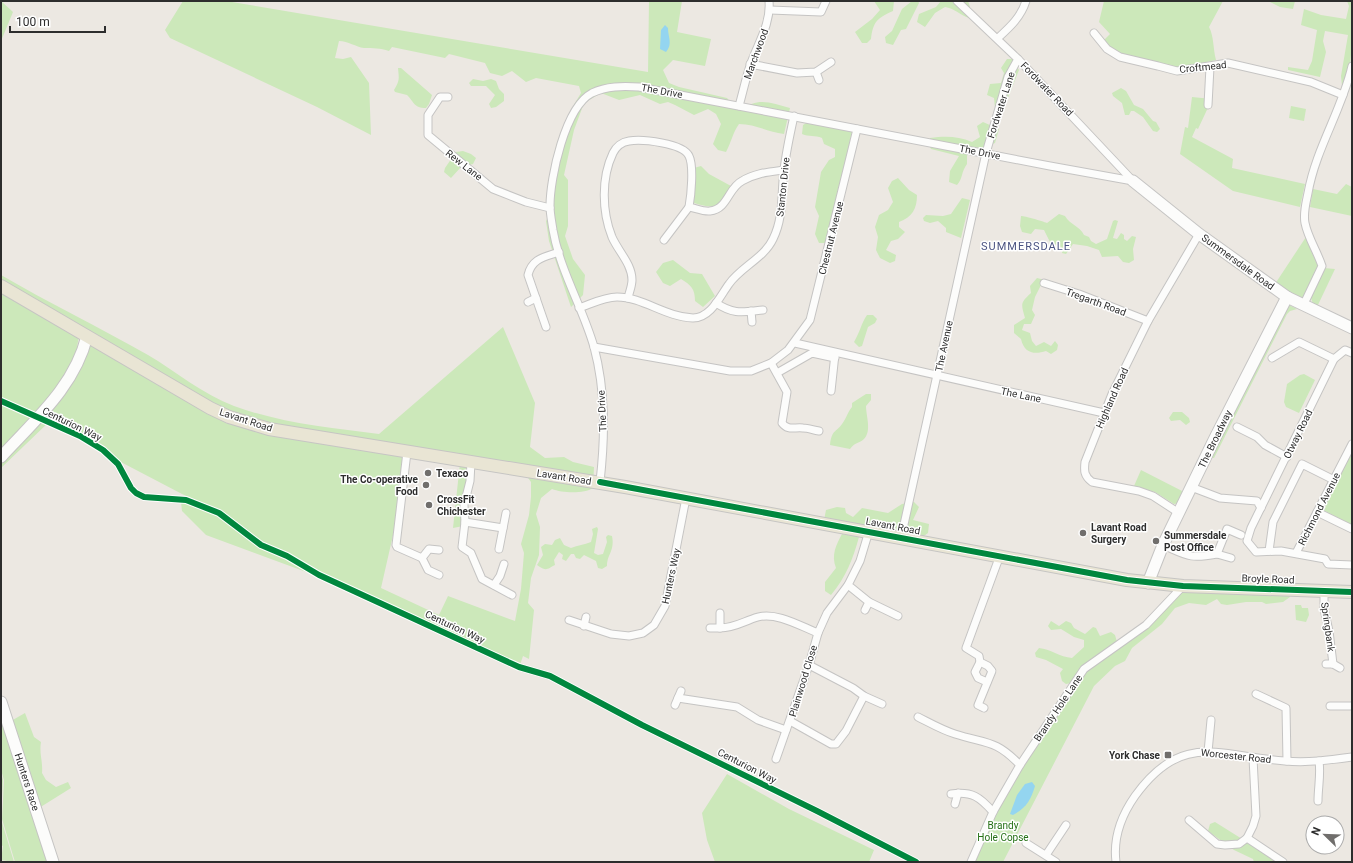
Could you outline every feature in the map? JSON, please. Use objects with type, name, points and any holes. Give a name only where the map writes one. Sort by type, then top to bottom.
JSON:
[{"type":"main road","name":"Lavant Road","points":[[1,286],[194,400],[229,417],[269,429],[600,482],[869,531],[999,558],[1148,583],[1183,586]]},
{"type":"main road","name":"Broyle Road","points":[[1183,586],[1352,592]]},
{"type":"street","name":"Marchwood","points":[[740,106],[750,64],[764,32],[770,10],[769,1]]},
{"type":"street","points":[[770,10],[822,12],[826,1]]},
{"type":"street","name":"Fordwater Road","points":[[958,1],[1018,58],[1127,172],[1133,181]]},
{"type":"street","points":[[998,38],[1015,22],[1024,9],[1026,1]]},
{"type":"street","name":"Croftmead","points":[[1094,33],[1107,49],[1120,56],[1177,70],[1210,67],[1228,63],[1311,82],[1343,95]]},
{"type":"street","name":"Fordwater Lane","points":[[986,153],[1008,77],[1018,58]]},
{"type":"street","points":[[750,64],[797,73],[816,72],[831,62]]},
{"type":"street","points":[[1304,306],[1322,266],[1305,222],[1304,211],[1309,186],[1321,146],[1343,95],[1352,66]]},
{"type":"street","points":[[1208,105],[1210,67]]},
{"type":"street","points":[[816,72],[819,80]]},
{"type":"street","name":"The Drive","points":[[600,482],[604,427],[604,398],[594,347],[553,232],[550,208],[553,178],[560,148],[569,122],[582,101],[591,94],[611,86],[639,87],[1133,181]]},
{"type":"street","name":"Rew Lane","points":[[448,97],[440,97],[428,116],[428,135],[493,189],[526,202],[550,208]]},
{"type":"street","name":"Stanton Drive","points":[[579,308],[606,298],[628,298],[660,311],[695,318],[705,314],[716,303],[739,272],[764,252],[773,239],[779,222],[782,205],[784,170],[794,116]]},
{"type":"street","name":"Chestnut Avenue","points":[[594,347],[730,371],[751,371],[771,363],[794,343],[810,320],[857,129]]},
{"type":"street","points":[[628,298],[632,281],[630,267],[612,237],[605,201],[605,183],[610,163],[613,153],[619,145],[629,141],[672,144],[681,148],[689,156],[691,198],[689,207],[664,240]]},
{"type":"street","name":"The Avenue","points":[[901,538],[986,153]]},
{"type":"street","points":[[689,207],[708,212],[717,210],[723,205],[735,186],[742,181],[762,172],[784,170]]},
{"type":"street","name":"Summersdale Road","points":[[1133,181],[1199,234],[1287,298],[1352,328]]},
{"type":"street","name":"Highland Road","points":[[1179,513],[1153,496],[1139,491],[1092,482],[1087,478],[1084,470],[1085,462],[1104,413],[1148,321],[1199,234]]},
{"type":"street","points":[[546,327],[528,275],[530,268],[538,259],[560,252]]},
{"type":"street","name":"Tregarth Road","points":[[1046,286],[1148,321]]},
{"type":"street","points":[[528,302],[536,298]]},
{"type":"street","name":"The Broadway","points":[[1148,583],[1163,545],[1191,487],[1287,298]]},
{"type":"street","points":[[716,303],[727,310],[737,313],[763,310]]},
{"type":"street","points":[[751,311],[752,322]]},
{"type":"street","points":[[1,457],[48,406],[70,379],[87,336]]},
{"type":"street","points":[[1272,358],[1299,342],[1334,359],[1346,350],[1352,353]]},
{"type":"street","points":[[794,343],[835,356]]},
{"type":"street","points":[[776,373],[812,353],[835,356],[937,376]]},
{"type":"street","points":[[831,391],[835,356]]},
{"type":"street","name":"Otway Road","points":[[1334,359],[1261,508],[1247,541],[1256,552],[1296,553],[1325,559],[1328,564],[1352,565]]},
{"type":"street","points":[[771,363],[787,392],[782,422],[785,426],[793,429],[801,427],[819,431]]},
{"type":"street","name":"The Lane","points":[[937,376],[1104,413]]},
{"type":"street","points":[[1237,427],[1257,437],[1265,445],[1287,457]]},
{"type":"street","name":"Richmond Avenue","points":[[1296,553],[1352,444]]},
{"type":"street","points":[[407,452],[396,545],[397,547],[422,558],[428,570],[438,576]]},
{"type":"street","points":[[471,462],[470,481],[464,505],[465,522],[462,547],[471,553],[482,579],[512,595]]},
{"type":"street","points":[[1269,552],[1273,522],[1302,464],[1334,480]]},
{"type":"street","points":[[1191,487],[1220,498],[1257,501],[1261,508]]},
{"type":"street","name":"Hunters Way","points":[[569,620],[611,634],[630,636],[643,633],[654,626],[665,606],[686,498]]},
{"type":"street","points":[[1317,512],[1352,529]]},
{"type":"street","points":[[499,549],[506,513]]},
{"type":"street","points":[[465,522],[503,528]]},
{"type":"street","points":[[1217,554],[1227,530],[1241,535]]},
{"type":"street","name":"Plainwood Close","points":[[776,758],[809,665],[818,633],[827,613],[848,585],[860,561],[869,531]]},
{"type":"street","points":[[1163,545],[1190,557],[1201,557],[1217,554],[1231,558]]},
{"type":"street","points":[[422,558],[429,549],[439,550]]},
{"type":"street","points":[[987,682],[978,678],[975,672],[980,662],[979,656],[966,648],[966,642],[980,611],[999,558]]},
{"type":"street","points":[[494,585],[500,576],[504,564]]},
{"type":"street","points":[[848,585],[857,594],[869,602],[898,616]]},
{"type":"street","name":"Brandy Hole Lane","points":[[972,860],[993,812],[1020,765],[1084,669],[1146,625],[1183,586]]},
{"type":"street","name":"Springbank","points":[[1324,591],[1324,609],[1329,631],[1329,664],[1340,668]]},
{"type":"street","points":[[865,610],[869,602]]},
{"type":"street","points":[[980,611],[987,614]]},
{"type":"street","points":[[720,613],[720,628]]},
{"type":"street","name":"Plainwood Close","points":[[710,628],[733,628],[766,616],[783,619],[818,633]]},
{"type":"street","points":[[584,626],[586,617]]},
{"type":"street","points":[[980,662],[988,666],[992,671],[978,705],[984,708]]},
{"type":"street","points":[[809,665],[853,688],[864,696],[882,704]]},
{"type":"street","points":[[1256,694],[1286,708],[1287,761]]},
{"type":"street","points":[[790,721],[831,744],[836,744],[846,732],[864,696]]},
{"type":"street","name":"Plainwood Close","points":[[678,698],[737,707],[758,720],[786,730]]},
{"type":"street","name":"Hunters Race","points":[[1,702],[53,862]]},
{"type":"street","points":[[1330,706],[1352,706]]},
{"type":"street","points":[[918,717],[953,733],[982,740],[1002,748],[1020,765]]},
{"type":"street","points":[[1208,752],[1211,720]]},
{"type":"street","name":"Worcester Road","points":[[1116,862],[1116,843],[1122,820],[1132,800],[1146,782],[1160,768],[1174,759],[1191,753],[1208,752],[1287,761],[1319,761],[1352,757]]},
{"type":"street","points":[[1189,820],[1217,844],[1239,844],[1247,838],[1256,816],[1253,758]]},
{"type":"street","points":[[1318,801],[1318,786],[1321,775],[1319,761]]},
{"type":"street","points":[[955,804],[954,794],[964,792],[982,799],[993,812]]},
{"type":"street","points":[[1046,855],[1066,825]]},
{"type":"street","points":[[1247,838],[1283,862]]},
{"type":"street","points":[[1026,843],[1056,862]]},
{"type":"green space","points":[[1,1],[13,12],[1,41]]},
{"type":"green space","points":[[183,1],[226,1],[648,72],[649,1],[682,1],[677,32],[711,39],[705,66],[673,60],[663,70],[669,83],[679,87],[727,98],[735,108],[743,110],[754,103],[760,102],[790,108],[784,134],[772,132],[751,125],[739,124],[726,152],[718,150],[713,144],[721,124],[716,114],[708,109],[694,115],[668,102],[660,104],[640,95],[619,100],[601,93],[584,103],[574,130],[564,175],[568,180],[568,226],[565,236],[573,259],[585,275],[583,295],[571,307],[549,241],[546,221],[554,206],[554,194],[548,184],[553,158],[563,126],[581,93],[579,86],[536,78],[526,82],[512,71],[502,76],[490,73],[485,63],[449,54],[445,58],[392,47],[389,51],[364,48],[339,41],[335,58],[343,59],[351,57],[369,83],[371,135],[317,107],[170,38],[165,30]]},
{"type":"green space","points":[[874,1],[894,1],[893,11],[877,21],[873,28],[871,39],[867,43],[862,43],[855,32],[872,19],[880,10]]},
{"type":"green space","points":[[912,1],[918,1],[919,3],[906,29],[901,30],[893,45],[886,43],[885,37],[892,31],[902,9]]},
{"type":"green space","points":[[941,1],[968,1],[970,7],[969,18],[945,7],[935,13],[925,27],[917,22],[919,14],[936,7]]},
{"type":"green space","points":[[1104,1],[1223,1],[1209,27],[1212,34],[1216,60],[1178,68],[1122,54],[1108,47],[1103,41],[1110,34],[1099,22]]},
{"type":"green space","points":[[1268,1],[1295,1],[1293,9],[1280,7]]},
{"type":"green space","points":[[1347,1],[1351,1],[1352,32],[1350,68],[1345,85],[1342,86],[1341,76],[1348,35],[1325,31],[1323,41],[1326,52],[1320,77],[1288,70],[1288,67],[1308,70],[1312,61],[1317,30],[1301,25],[1304,9],[1321,15],[1346,19],[1349,6]]},
{"type":"green space","points":[[1007,59],[1012,59],[1019,70],[1003,110],[995,108],[994,98],[987,95],[990,84],[1001,83],[1004,73],[1001,68]]},
{"type":"green space","points":[[398,68],[401,68],[432,95],[426,108],[417,106],[407,95],[395,92],[394,90],[399,79]]},
{"type":"green space","points":[[473,79],[483,81],[491,79],[496,81],[499,89],[504,94],[504,101],[496,107],[491,108],[489,104],[495,95],[486,86],[471,86],[469,83]]},
{"type":"green space","points":[[1121,88],[1126,91],[1134,105],[1143,109],[1153,121],[1156,122],[1160,129],[1157,132],[1153,131],[1143,117],[1134,111],[1131,111],[1129,115],[1125,115],[1122,103],[1113,96],[1112,93]]},
{"type":"green space","points":[[1192,97],[1212,99],[1198,129],[1196,128],[1192,137],[1233,159],[1232,168],[1305,184],[1300,207],[1233,191],[1180,154],[1185,127],[1188,128]]},
{"type":"green space","points":[[1291,106],[1306,109],[1304,121],[1289,118]]},
{"type":"green space","points":[[808,122],[852,132],[826,243],[819,243],[815,234],[819,216],[815,207],[821,172],[829,160],[835,157],[835,149],[824,144],[822,138],[802,134],[803,125]]},
{"type":"green space","points":[[983,122],[999,129],[995,143],[982,148],[971,147],[967,156],[967,164],[959,182],[957,185],[949,182],[950,171],[959,156],[931,149],[929,145],[930,138],[951,137],[972,142],[980,137],[977,126]]},
{"type":"green space","points":[[463,151],[476,158],[473,164],[461,167],[451,178],[444,172],[445,168],[456,152]]},
{"type":"green space","points":[[701,166],[709,174],[731,186],[717,205],[708,206],[694,203],[694,168]]},
{"type":"green space","points":[[898,178],[909,190],[917,195],[917,200],[913,212],[907,218],[899,222],[899,227],[905,232],[898,239],[891,241],[886,250],[896,255],[895,261],[890,263],[880,258],[876,250],[878,237],[875,227],[879,215],[888,210],[893,202],[888,188],[892,181]]},
{"type":"green space","points":[[1346,184],[1352,187],[1352,216],[1310,207],[1313,189],[1337,194]]},
{"type":"green space","points":[[962,198],[970,200],[961,238],[946,232],[946,228],[938,221],[930,223],[924,221],[923,218],[926,215],[943,216],[951,214]]},
{"type":"green space","points":[[1059,214],[1065,216],[1084,235],[1089,237],[1091,241],[1096,244],[1107,239],[1113,221],[1118,221],[1113,238],[1117,239],[1121,233],[1127,241],[1132,236],[1136,237],[1133,249],[1134,260],[1129,263],[1123,262],[1118,256],[1102,257],[1099,250],[1073,244],[1066,254],[1062,253],[1063,248],[1050,242],[1044,230],[1035,229],[1031,234],[1022,232],[1020,226],[1021,216],[1047,223]]},
{"type":"green space","points":[[1306,237],[1319,266],[1305,296],[1299,298],[1275,284]]},
{"type":"green space","points":[[673,260],[690,273],[702,274],[715,296],[703,307],[695,301],[692,288],[681,279],[670,286],[663,283],[656,272],[663,263]]},
{"type":"green space","points":[[1324,268],[1335,269],[1317,307],[1313,304],[1311,298]]},
{"type":"green space","points":[[1,275],[148,355],[200,389],[222,401],[251,412],[287,421],[379,434],[503,327],[535,403],[530,447],[545,458],[564,457],[573,462],[594,467],[593,488],[573,492],[552,489],[541,498],[536,514],[540,527],[539,555],[531,578],[528,603],[534,610],[529,659],[523,656],[520,665],[320,573],[288,554],[262,543],[220,511],[182,494],[117,460],[104,448],[50,421],[1,468],[1,291],[79,336],[77,347],[86,353],[91,342],[185,399],[225,418],[263,432],[303,440],[405,454],[396,522],[381,588],[439,615],[448,596],[515,621],[521,589],[524,553],[521,544],[529,515],[531,497],[531,482],[526,475],[527,467],[272,425],[229,412],[196,396],[17,291],[1,281]]},
{"type":"green space","points":[[1037,278],[1043,281],[1035,297],[1032,310],[1035,315],[1031,324],[1024,324],[1022,330],[1030,333],[1032,341],[1036,346],[1044,342],[1051,346],[1055,341],[1058,345],[1057,350],[1051,354],[1046,351],[1037,353],[1030,352],[1024,347],[1021,339],[1014,333],[1014,325],[1025,318],[1022,304],[1031,293],[1030,286]]},
{"type":"green space","points":[[1289,305],[1297,309],[1290,311],[1287,314],[1214,458],[1211,458],[1285,307]]},
{"type":"green space","points":[[867,315],[873,315],[877,319],[875,323],[868,327],[862,346],[859,347],[854,342]]},
{"type":"green space","points":[[1304,374],[1315,380],[1299,413],[1286,407],[1284,402],[1287,384]]},
{"type":"green space","points":[[866,394],[871,394],[871,400],[866,406],[868,432],[864,439],[850,449],[830,445],[833,433],[844,421],[852,407],[852,403]]},
{"type":"green space","points":[[1173,412],[1182,412],[1189,418],[1190,422],[1186,425],[1180,420],[1171,421],[1169,418]]},
{"type":"green space","points":[[1352,451],[1352,525],[1323,510]]},
{"type":"green space","points":[[460,463],[465,464],[468,471],[463,526],[453,528]]},
{"type":"green space","points":[[1141,470],[1186,493],[1181,503],[1174,504],[1155,492],[1134,486]]},
{"type":"green space","points":[[181,502],[217,515],[260,547],[286,558],[317,576],[206,535],[182,511]]},
{"type":"green space","points":[[914,502],[919,507],[913,520],[929,524],[928,533],[921,538],[824,520],[826,510],[837,507],[845,508],[846,513],[853,517],[862,508],[888,513],[902,504]]},
{"type":"green space","points":[[597,527],[598,529],[594,553],[598,555],[603,554],[607,542],[606,537],[608,535],[612,536],[612,549],[608,558],[607,566],[602,569],[598,568],[596,561],[584,555],[580,559],[576,558],[574,554],[571,554],[566,561],[562,559],[563,555],[559,552],[554,560],[555,565],[548,569],[543,569],[537,565],[543,555],[541,547],[545,544],[552,545],[555,540],[560,538],[564,545],[571,548],[588,543],[591,542],[593,534],[592,529]]},
{"type":"green space","points":[[842,534],[859,537],[848,568],[831,595],[825,591],[825,582],[836,568],[834,554]]},
{"type":"green space","name":"Brandy Hole Copse","points":[[1182,589],[1290,592],[1290,597],[1283,602],[1266,604],[1262,602],[1246,602],[1227,605],[1221,604],[1217,599],[1206,605],[1189,603],[1175,608],[1162,624],[1132,648],[1125,661],[1115,666],[1094,686],[1003,862],[973,862],[995,812],[1021,769],[1086,670],[1146,626]]},
{"type":"green space","points":[[1295,605],[1301,605],[1302,608],[1308,608],[1309,615],[1306,622],[1296,620]]},
{"type":"green space","points":[[1051,621],[1059,626],[1066,621],[1071,623],[1074,628],[1085,634],[1093,627],[1096,628],[1100,636],[1111,632],[1115,635],[1117,642],[1082,667],[1071,683],[1066,684],[1062,681],[1060,673],[1063,669],[1046,660],[1036,657],[1035,653],[1039,648],[1072,658],[1084,647],[1084,640],[1074,637],[1061,629],[1051,630],[1048,626]]},
{"type":"green space","points":[[25,713],[34,737],[41,742],[40,750],[42,773],[46,780],[56,787],[68,782],[71,788],[39,808],[11,721]]},
{"type":"green space","points":[[1,715],[50,862],[15,862],[2,819],[4,780],[1,770]]},
{"type":"green space","points":[[1,772],[3,780],[1,819]]},
{"type":"green space","points":[[727,774],[789,809],[874,850],[869,862],[715,862],[707,840],[702,813]]},
{"type":"green space","points":[[1,819],[14,862],[1,860],[3,846],[1,845]]},
{"type":"green space","points":[[1215,822],[1279,862],[1254,862],[1253,859],[1234,850],[1208,831],[1210,824]]},
{"type":"water","points":[[665,25],[668,28],[670,40],[666,52],[660,49],[661,30]]},
{"type":"water","points":[[1032,782],[1035,786],[1027,803],[1018,812],[1013,815],[1010,814],[1017,795],[1025,784]]},
{"type":"cycle path","name":"Centurion Way","points":[[1,401],[80,436],[103,450],[118,464],[131,488],[136,493],[144,497],[186,500],[219,513],[261,545],[287,556],[319,575],[519,667],[550,676],[642,725],[817,811],[916,862]]},
{"type":"cycle path","points":[[600,482],[1127,580],[1183,586],[1352,592]]},
{"type":"place","name":"Texaco","points":[[428,473]]},
{"type":"place","name":"The Co-operative Food","points":[[426,485]]},
{"type":"place","name":"CrossFit Chichester","points":[[429,505]]},
{"type":"place","name":"Lavant Road Surgery","points":[[1083,533]]},
{"type":"place","name":"Summersdale Post Office","points":[[1156,541]]},
{"type":"place","name":"York Chase","points":[[1168,755]]},
{"type":"district","name":"SUMMERSDALE","points":[[1026,246]]}]
